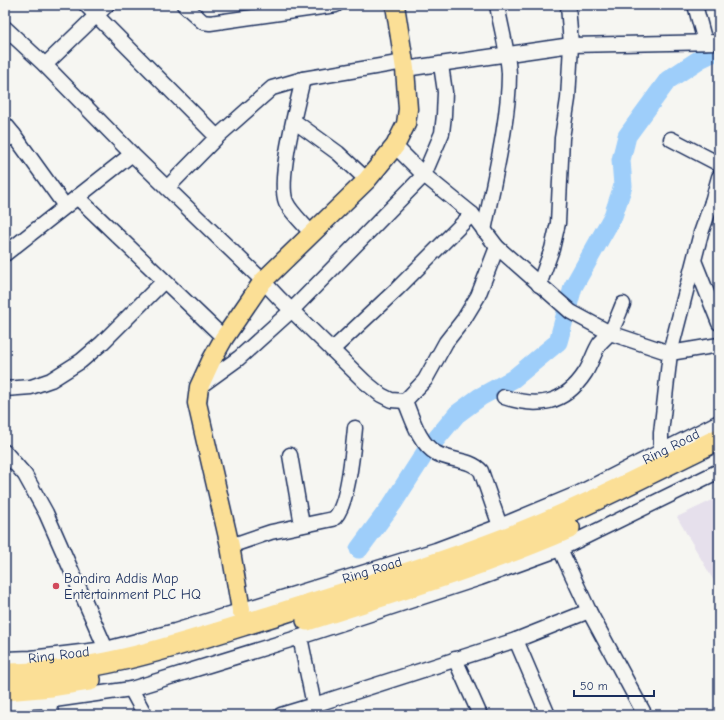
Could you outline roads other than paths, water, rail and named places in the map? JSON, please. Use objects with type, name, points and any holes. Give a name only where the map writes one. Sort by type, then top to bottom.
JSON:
[{"type":"highway","name":"Ring Road","points":[[5,674],[64,670],[129,658],[174,646],[448,559],[563,515],[719,439]]},
{"type":"highway","name":"Ring Road","points":[[5,690],[52,686],[131,672],[240,641],[458,572],[525,547],[583,522],[719,455]]},
{"type":"main road","points":[[241,610],[230,546],[197,403],[199,387],[224,338],[263,281],[367,180],[395,146],[406,124],[408,109],[404,65],[395,5]]},
{"type":"street","points":[[86,5],[217,137]]},
{"type":"street","points":[[45,65],[106,5]]},
{"type":"street","points":[[184,5],[203,22],[210,23],[336,5]]},
{"type":"street","points":[[484,231],[504,121],[508,80],[507,54],[497,5]]},
{"type":"street","points":[[539,285],[552,249],[558,223],[562,138],[568,99],[571,45],[568,5]]},
{"type":"street","points":[[167,188],[217,137],[272,88],[304,79],[404,65],[441,65],[571,45],[712,42],[695,5]]},
{"type":"street","points":[[7,34],[45,65],[132,154],[365,382],[380,395],[391,400],[405,401]]},
{"type":"street","points":[[199,387],[239,358],[292,310],[424,175],[435,153],[444,121],[445,92],[441,65]]},
{"type":"street","points":[[304,79],[294,121],[284,193],[287,204],[311,233]]},
{"type":"street","points":[[294,121],[338,153],[367,180]]},
{"type":"street","points":[[5,124],[10,138],[65,206]]},
{"type":"street","points":[[671,139],[719,164]]},
{"type":"street","points":[[395,146],[424,175],[472,214],[497,247],[571,312],[610,333],[670,353],[719,345]]},
{"type":"street","points":[[5,254],[132,154]]},
{"type":"street","points":[[661,452],[661,433],[670,353],[695,263],[701,233],[715,200],[719,177]]},
{"type":"street","points":[[77,198],[224,338]]},
{"type":"street","points":[[332,350],[398,289],[472,214]]},
{"type":"street","points":[[405,401],[425,380],[446,342],[478,296],[497,247]]},
{"type":"street","points":[[695,263],[719,323]]},
{"type":"street","points":[[5,389],[31,387],[52,380],[81,361],[102,343],[164,281]]},
{"type":"street","points":[[504,398],[537,404],[552,400],[567,392],[584,374],[601,342],[610,333],[623,304]]},
{"type":"street","points":[[405,401],[425,443],[442,456],[476,466],[481,471],[500,526]]},
{"type":"street","name":"Ring Road","points":[[5,659],[31,658],[106,649],[175,631],[436,550],[500,526],[580,493],[719,422]]},
{"type":"street","points":[[230,546],[271,532],[333,519],[337,516],[343,500],[352,457],[355,428]]},
{"type":"street","points":[[5,452],[25,475],[46,513],[95,621],[106,649]]},
{"type":"street","points":[[290,454],[302,525]]},
{"type":"street","points":[[5,702],[47,701],[131,689],[300,637],[480,578],[560,549],[719,471]]},
{"type":"street","points":[[560,549],[590,611],[645,715]]},
{"type":"street","points":[[281,715],[314,710],[455,659],[516,640],[590,611]]},
{"type":"street","points":[[300,637],[314,710]]},
{"type":"street","points":[[516,640],[548,715]]},
{"type":"street","points":[[455,659],[480,715]]},
{"type":"street","points":[[131,689],[145,715]]},
{"type":"street","points":[[47,701],[52,715]]},
{"type":"waterway","points":[[359,549],[393,503],[427,450],[457,414],[480,397],[513,379],[558,342],[573,287],[613,216],[623,186],[621,160],[627,136],[668,80],[700,59],[719,50]]},
{"type":"place","name":"Bandira Addis Map Entertainment PLC HQ","points":[[56,586]]}]
